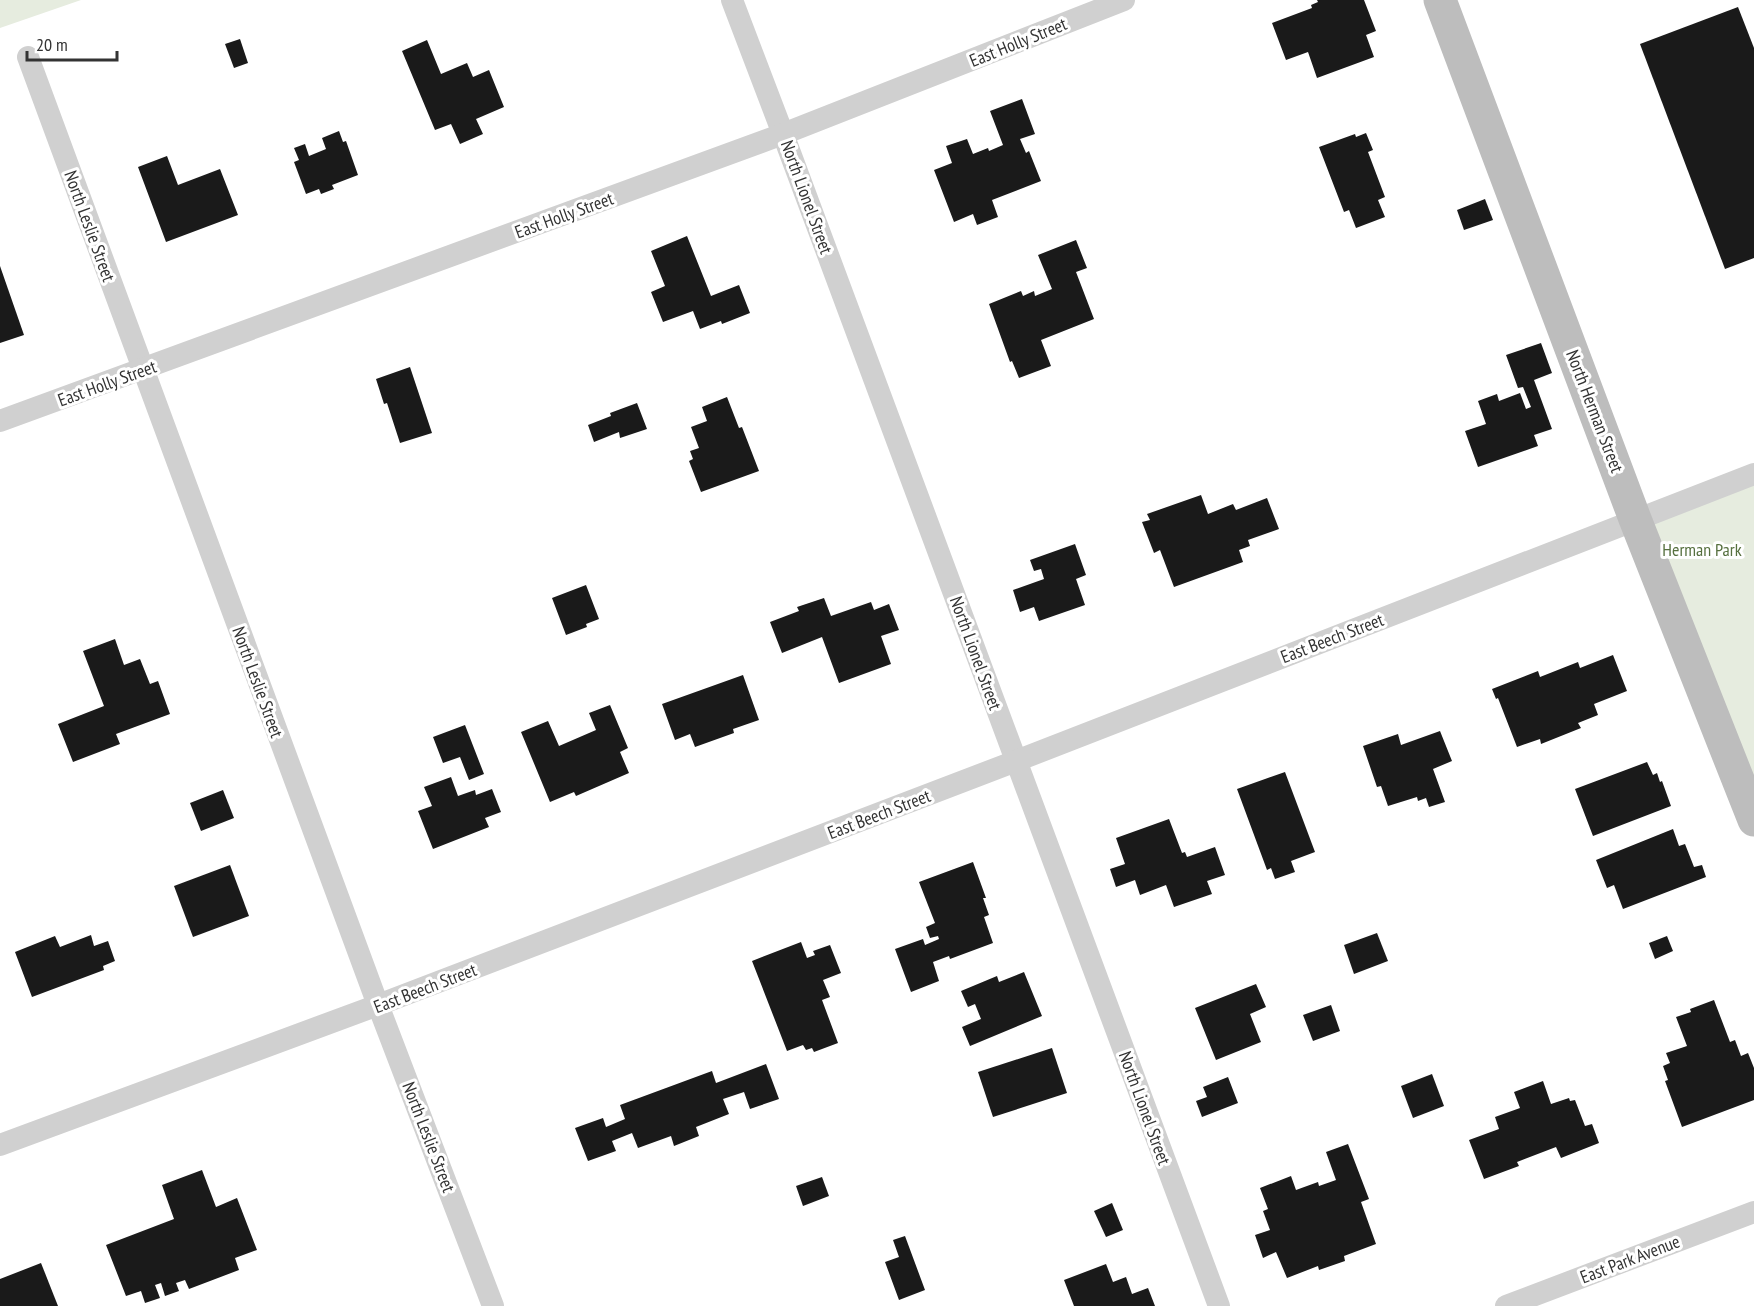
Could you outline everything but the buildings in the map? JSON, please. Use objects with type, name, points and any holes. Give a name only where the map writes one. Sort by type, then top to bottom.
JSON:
[{"type":"main road","name":"North Herman Street","points":[[1440,0],[1635,519],[1754,820]]},
{"type":"street","name":"North Lionel Street","points":[[732,0],[1219,1306]]},
{"type":"street","name":"East Holly Street","points":[[0,422],[783,134],[1124,0]]},
{"type":"street","name":"North Leslie Street","points":[[28,57],[378,1005],[493,1306]]},
{"type":"street","name":"East Beech Street","points":[[0,1146],[378,1005],[1016,761],[1754,474]]},
{"type":"street","name":"East Park Avenue","points":[[1506,1306],[1754,1212]]},
{"type":"green space","points":[[0,0],[81,0],[0,28]]},
{"type":"green space","name":"Herman Park","points":[[1754,474],[1754,820],[1635,519]]}]
